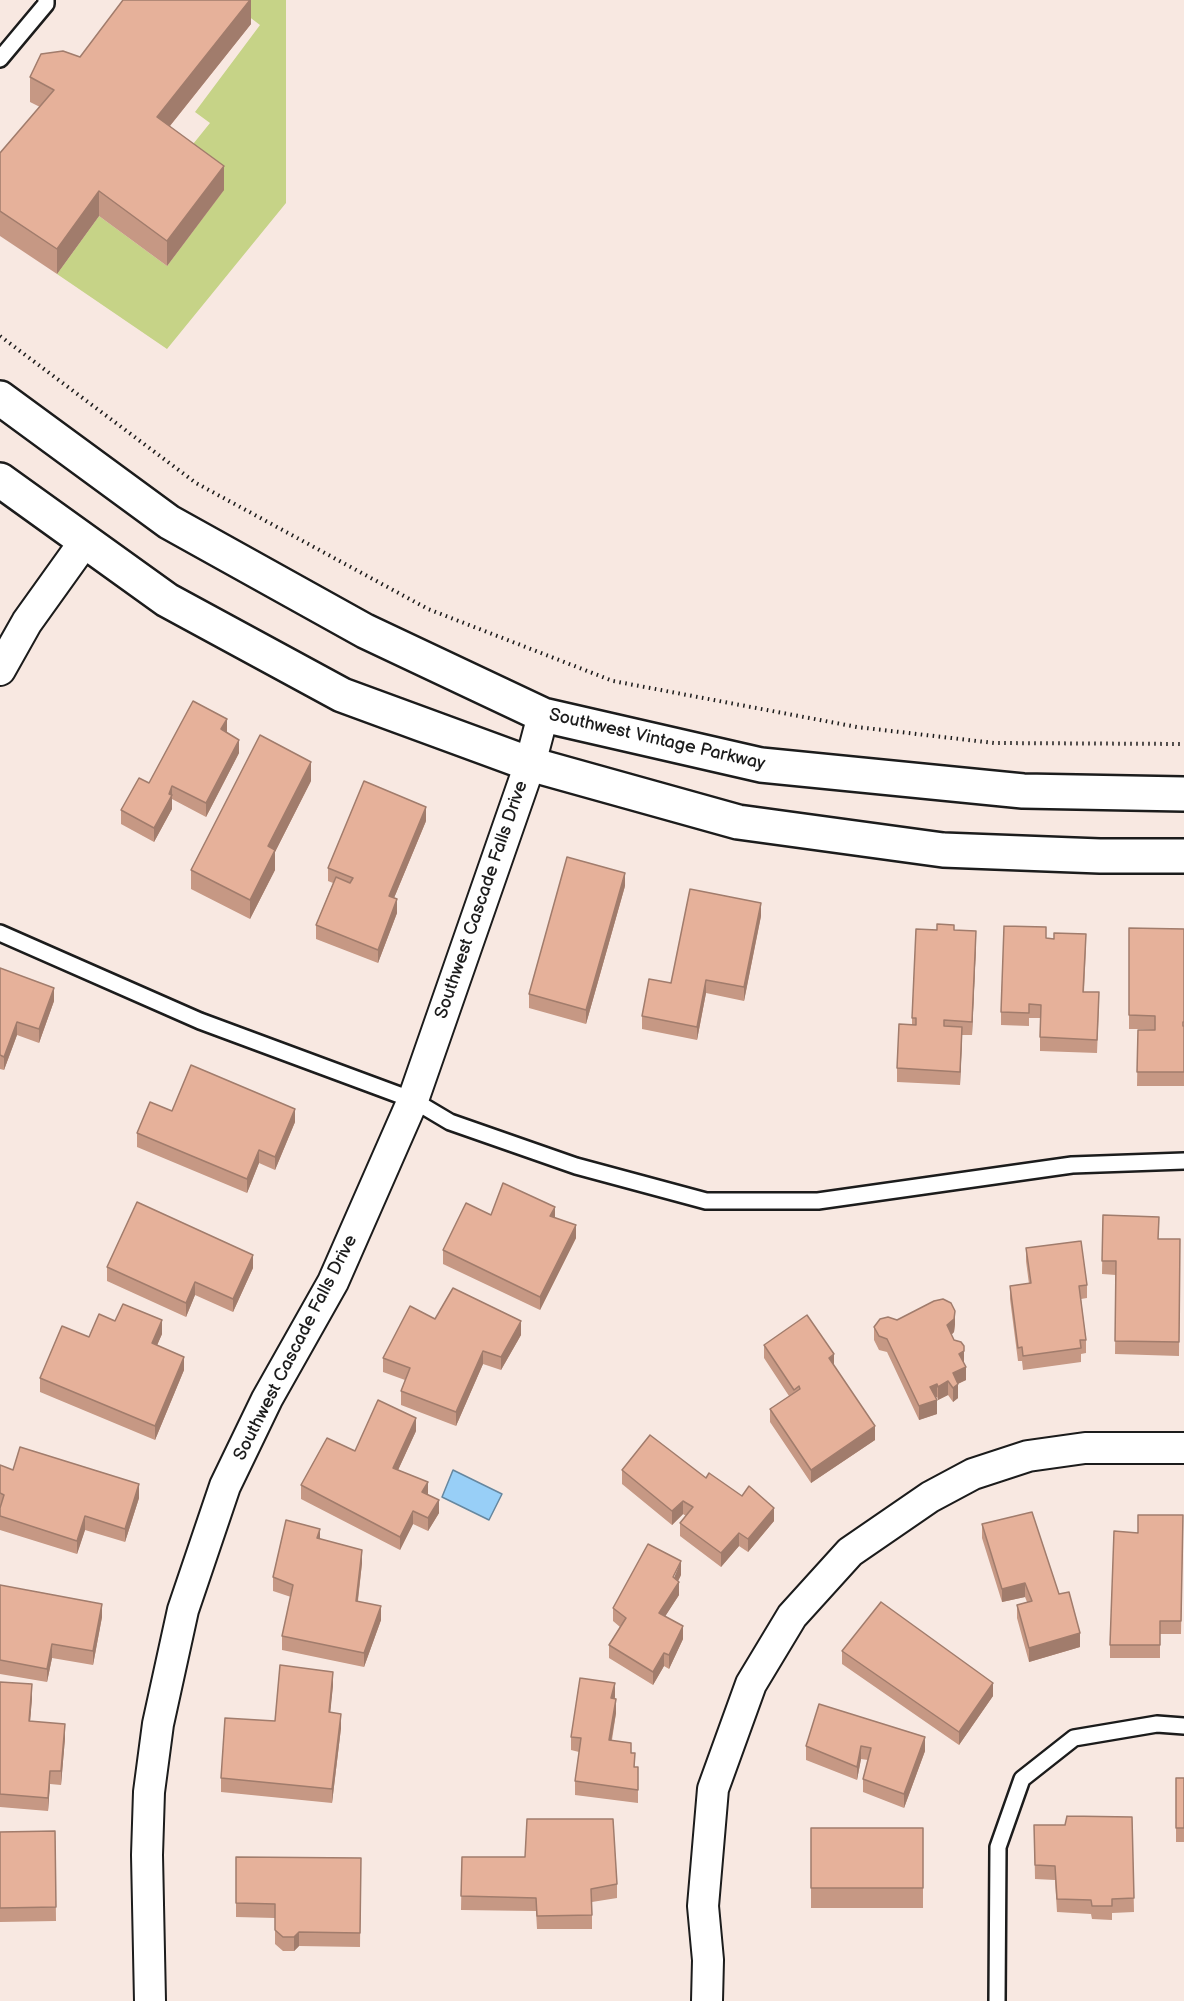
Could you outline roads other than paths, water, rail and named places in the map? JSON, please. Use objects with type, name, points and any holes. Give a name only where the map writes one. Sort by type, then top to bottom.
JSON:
[{"type":"street","name":"Southwest Vintage Parkway","points":[[0,398],[170,522],[365,631],[543,715],[761,765],[1023,791],[1184,794]]},
{"type":"street","points":[[0,480],[167,600],[342,695],[530,764],[738,822],[942,850],[1100,856],[1184,856]]},
{"type":"street","points":[[0,670],[27,622],[85,541]]},
{"type":"street","name":"Southwest Cascade Falls Drive","points":[[150,2001],[147,1855],[149,1792],[158,1724],[183,1610],[225,1486],[267,1399],[333,1282],[413,1100],[530,764],[543,715]]},
{"type":"street","points":[[707,2001],[708,1960],[704,1906],[713,1789],[751,1684],[792,1616],[850,1552],[930,1497],[973,1474],[1028,1456],[1085,1448],[1184,1448]]},
{"type":"lane","points":[[0,58],[46,4],[46,0]]},
{"type":"lane","points":[[0,933],[200,1021],[413,1100],[450,1122],[566,1162],[706,1201],[818,1201],[1072,1165],[1184,1161]]},
{"type":"lane","points":[[996,2001],[999,1847],[1022,1779],[1074,1738],[1157,1724],[1184,1726]]},
{"type":"water","points":[[453,1470],[502,1494],[489,1520],[442,1497]]}]
